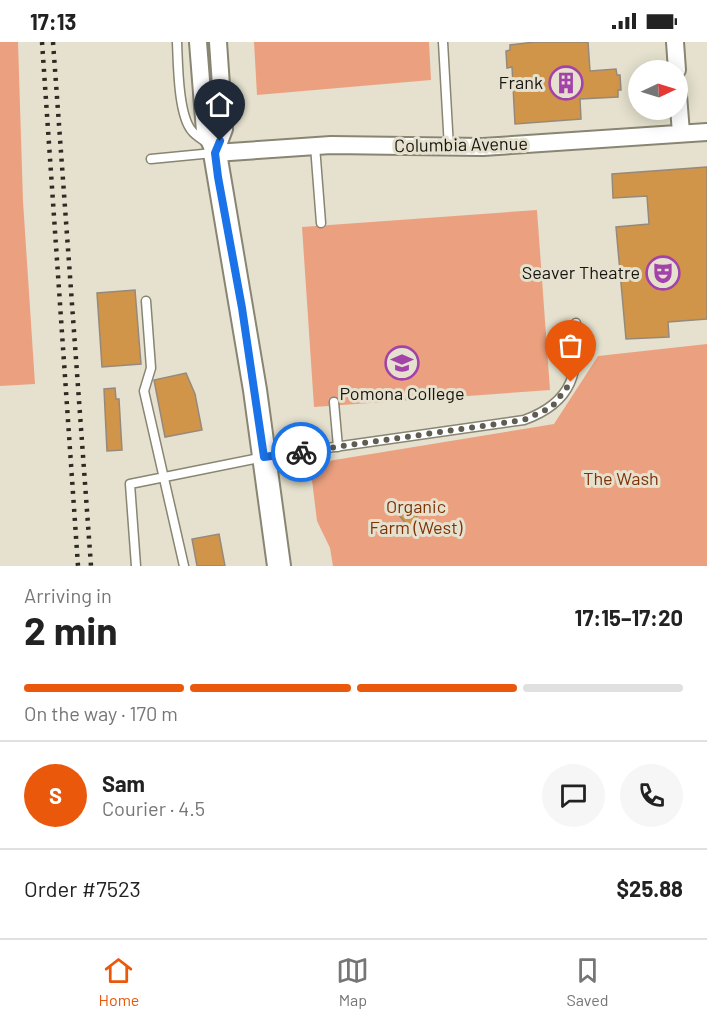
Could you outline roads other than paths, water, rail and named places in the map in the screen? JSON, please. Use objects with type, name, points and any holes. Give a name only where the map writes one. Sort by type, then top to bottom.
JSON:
[{"type":"street","points":[[198,42],[205,130],[213,149],[242,308],[279,566]]},
{"type":"street","points":[[213,149],[224,129],[219,42]]},
{"type":"street","points":[[675,42],[676,60]]},
{"type":"street","points":[[680,120],[681,133]]},
{"type":"street","name":"Columbia Avenue","points":[[213,149],[315,145],[449,148],[707,132]]},
{"type":"lane","points":[[177,42],[181,97],[189,126],[192,132],[213,149]]},
{"type":"lane","points":[[443,42],[449,148]]},
{"type":"lane","points":[[315,145],[321,222]]},
{"type":"lane","points":[[151,159],[213,149]]},
{"type":"lane","points":[[146,302],[151,368],[144,391],[184,566]]},
{"type":"lane","points":[[136,566],[130,484],[264,457],[524,420],[538,415],[552,407],[571,382],[578,355],[576,324]]},
{"type":"lane","points":[[334,402],[338,447]]},
{"type":"railway","points":[[42,42],[78,566]]},
{"type":"railway","points":[[53,42],[91,566]]},
{"type":"place","name":"Frank","points":[[566,83]]},
{"type":"place","name":"Seaver Theatre","points":[[663,273]]},
{"type":"place","name":"Pomona College","points":[[402,363]]},
{"type":"park label","name":"The Wash","points":[[621,479]]},
{"type":"park label","name":"Organic Farm (West)","points":[[416,517]]}]
